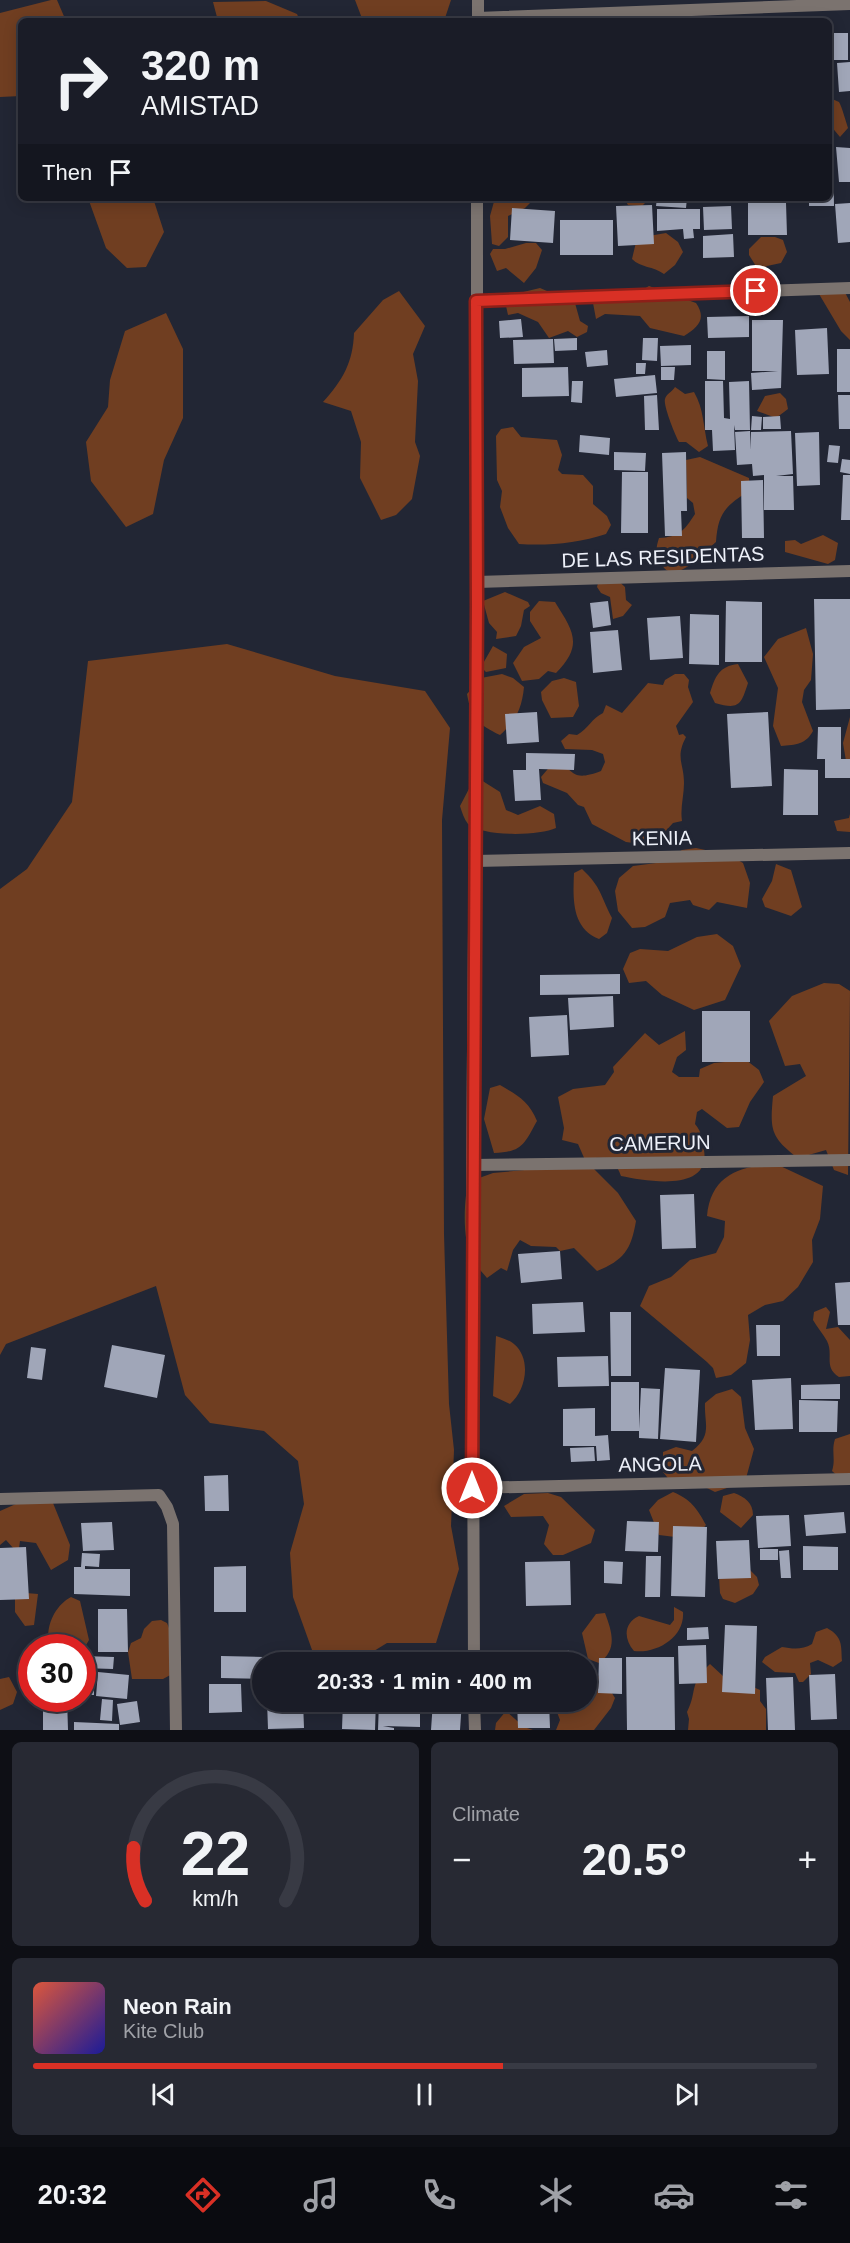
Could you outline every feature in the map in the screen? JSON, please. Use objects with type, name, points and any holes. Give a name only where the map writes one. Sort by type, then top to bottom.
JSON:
[{"type":"street","points":[[478,0],[478,18]]},
{"type":"street","points":[[503,18],[850,4]]},
{"type":"street","points":[[474,1652],[472,1166],[477,582],[477,201]]},
{"type":"street","points":[[476,301],[850,288]]},
{"type":"street","name":"DE LAS RESIDENTAS","points":[[477,582],[850,571]]},
{"type":"street","name":"KENIA","points":[[475,861],[850,853]]},
{"type":"street","name":"CAMERUN","points":[[472,1166],[850,1160]]},
{"type":"street","name":"ANGOLA","points":[[472,1488],[850,1479]]},
{"type":"street","points":[[0,1499],[159,1495],[167,1507],[173,1524],[176,1730]]},
{"type":"street","points":[[474,1712],[475,1730]]},
{"type":"shaded area","points":[[57,0],[65,18],[18,18],[18,96],[0,97],[0,13]]},
{"type":"shaded area","points":[[355,0],[451,0],[445,18],[362,18]]},
{"type":"shaded area","points":[[266,1],[297,14],[299,18],[217,18],[213,2]]},
{"type":"shaded area","points":[[832,99],[839,102],[848,128],[840,137],[832,127]]},
{"type":"shaded area","points":[[89,201],[154,201],[164,232],[146,267],[127,268],[106,248]]},
{"type":"shaded area","points":[[494,201],[532,201],[525,208],[508,216],[508,237],[499,246],[492,244],[490,216]]},
{"type":"shaded area","points":[[626,201],[647,201],[642,206],[628,205]]},
{"type":"shaded area","points":[[666,233],[678,242],[683,252],[675,265],[664,274],[632,259],[637,238]]},
{"type":"shaded area","points":[[761,237],[775,237],[783,240],[787,252],[781,263],[767,266],[759,271],[749,255],[749,249]]},
{"type":"shaded area","points":[[526,243],[536,243],[542,250],[536,268],[524,283],[506,268],[497,271],[490,254],[493,249],[505,249]]},
{"type":"shaded area","points":[[840,283],[850,302],[850,340],[841,331],[819,294]]},
{"type":"shaded area","points":[[649,286],[696,303],[701,314],[697,326],[684,336],[650,328],[640,316],[605,314],[596,319],[593,303]]},
{"type":"shaded area","points":[[540,288],[575,303],[580,321],[588,326],[587,332],[577,337],[568,331],[549,338],[538,322],[518,313],[508,315],[506,306],[515,294]]},
{"type":"shaded area","points":[[399,291],[425,326],[413,354],[418,381],[415,442],[420,456],[412,499],[396,515],[381,520],[360,478],[361,442],[351,411],[323,402],[346,370],[352,353],[354,333],[383,300]]},
{"type":"shaded area","points":[[753,296],[773,302],[775,308],[767,313],[744,307],[741,302],[742,297]]},
{"type":"shaded area","points":[[166,313],[183,349],[183,418],[164,460],[153,514],[126,527],[91,481],[86,442],[108,407],[110,380],[125,331]]},
{"type":"shaded area","points":[[675,387],[685,394],[694,392],[700,405],[708,446],[699,452],[686,442],[679,442],[670,420],[665,399]]},
{"type":"shaded area","points":[[780,393],[786,399],[788,409],[776,418],[757,411],[765,396]]},
{"type":"shaded area","points":[[513,427],[521,437],[557,440],[562,455],[558,470],[562,474],[583,475],[593,486],[593,504],[607,516],[611,525],[606,534],[563,543],[519,544],[508,528],[500,507],[502,491],[497,480],[496,436],[501,429]]},
{"type":"shaded area","points":[[700,457],[749,478],[750,490],[729,506],[721,517],[716,542],[682,570],[668,571],[657,555],[659,538],[680,532],[695,514],[693,503],[687,498],[686,460]]},
{"type":"shaded area","points":[[823,535],[838,543],[835,560],[828,564],[785,552],[785,541],[795,540],[801,544]]},
{"type":"shaded area","points":[[612,575],[625,587],[626,600],[632,605],[623,616],[613,619],[610,597],[601,593],[597,587],[598,583]]},
{"type":"shaded area","points":[[505,592],[528,602],[530,606],[524,610],[521,626],[516,636],[496,639],[497,632],[489,623],[483,601]]},
{"type":"shaded area","points":[[539,601],[555,602],[571,630],[573,646],[565,663],[556,673],[548,671],[539,679],[522,681],[513,663],[524,647],[541,638],[530,621],[530,612]]},
{"type":"shaded area","points":[[806,628],[813,654],[811,680],[804,690],[802,702],[813,731],[807,739],[800,743],[781,746],[773,726],[778,688],[764,657],[778,639]]},
{"type":"shaded area","points":[[227,644],[335,676],[425,691],[450,728],[442,820],[444,1234],[449,1404],[454,1450],[451,1526],[459,1569],[436,1643],[387,1643],[372,1652],[313,1652],[293,1597],[290,1553],[304,1504],[298,1461],[264,1431],[210,1423],[185,1395],[156,1286],[6,1344],[0,1355],[0,889],[27,869],[72,802],[88,661]]},
{"type":"shaded area","points":[[493,646],[507,654],[506,668],[486,672],[481,667]]},
{"type":"shaded area","points":[[738,664],[748,683],[741,701],[734,706],[715,703],[710,693],[716,677],[726,667]]},
{"type":"shaded area","points":[[502,674],[513,678],[524,687],[517,714],[500,735],[477,720],[467,694],[481,678]]},
{"type":"shaded area","points":[[675,674],[684,674],[689,680],[688,687],[693,702],[676,726],[679,735],[683,734],[686,737],[681,750],[684,776],[682,821],[673,823],[662,835],[641,844],[626,842],[592,824],[584,807],[578,805],[567,793],[543,783],[541,777],[553,763],[583,776],[601,771],[605,762],[603,754],[592,750],[565,749],[561,741],[569,734],[581,733],[603,713],[606,705],[622,713],[648,683],[663,685],[665,680]]},
{"type":"shaded area","points":[[564,678],[576,682],[579,706],[573,717],[551,718],[542,700],[541,692],[552,681]]},
{"type":"shaded area","points":[[850,717],[850,761],[846,761],[843,743]]},
{"type":"shaded area","points":[[481,780],[500,792],[506,810],[518,815],[540,806],[554,814],[556,828],[537,833],[511,834],[486,831],[468,824],[460,806],[472,783]]},
{"type":"shaded area","points":[[850,814],[850,832],[837,831],[834,821],[849,818]]},
{"type":"shaded area","points":[[696,848],[729,855],[743,863],[750,883],[747,908],[717,902],[709,910],[693,905],[690,900],[670,903],[665,917],[645,927],[632,928],[618,911],[615,891],[619,878],[633,866],[664,862],[682,850]]},
{"type":"shaded area","points":[[776,864],[791,870],[802,907],[791,916],[765,907],[762,899],[772,881]]},
{"type":"shaded area","points":[[582,869],[597,887],[612,918],[607,933],[599,939],[583,927],[576,911],[574,873]]},
{"type":"shaded area","points":[[717,934],[733,946],[741,966],[725,1000],[694,1010],[662,995],[646,981],[629,983],[623,969],[630,953],[640,949],[668,951],[697,937]]},
{"type":"shaded area","points":[[824,983],[839,984],[850,991],[848,1175],[834,1170],[826,1150],[798,1158],[777,1138],[772,1125],[773,1096],[806,1076],[800,1064],[785,1066],[769,1021],[792,996]]},
{"type":"shaded area","points":[[685,1031],[686,1050],[677,1057],[672,1072],[679,1077],[699,1077],[700,1069],[714,1063],[746,1060],[759,1070],[764,1082],[750,1102],[739,1127],[727,1128],[702,1109],[697,1112],[695,1124],[704,1150],[703,1164],[698,1173],[674,1181],[621,1176],[615,1165],[608,1159],[585,1160],[578,1144],[562,1140],[564,1128],[558,1097],[573,1089],[605,1085],[614,1072],[613,1067],[645,1033],[659,1045]]},
{"type":"shaded area","points":[[500,1085],[526,1103],[537,1121],[522,1145],[511,1151],[494,1153],[484,1119],[490,1088]]},
{"type":"shaded area","points":[[776,1164],[823,1186],[820,1219],[812,1240],[813,1262],[798,1287],[783,1301],[765,1305],[748,1315],[750,1340],[746,1363],[731,1375],[716,1378],[713,1368],[707,1362],[640,1306],[649,1286],[671,1277],[690,1260],[716,1253],[724,1237],[725,1221],[707,1216],[714,1191],[721,1182],[729,1175],[750,1167]]},
{"type":"shaded area","points":[[547,1168],[593,1168],[618,1193],[636,1221],[629,1247],[614,1263],[597,1271],[574,1248],[560,1251],[556,1247],[531,1246],[520,1240],[513,1250],[507,1271],[501,1268],[487,1278],[472,1259],[465,1231],[468,1182],[493,1173]]},
{"type":"shaded area","points":[[826,1307],[830,1312],[826,1329],[838,1327],[850,1340],[850,1376],[839,1377],[831,1369],[829,1346],[813,1320],[814,1312]]},
{"type":"shaded area","points":[[496,1336],[508,1340],[520,1350],[525,1366],[520,1391],[510,1404],[493,1396]]},
{"type":"shaded area","points":[[732,1389],[741,1397],[745,1428],[754,1449],[745,1482],[715,1492],[701,1485],[671,1482],[663,1472],[663,1452],[676,1447],[692,1451],[699,1445],[706,1429],[705,1403],[716,1394]]},
{"type":"shaded area","points":[[850,1434],[850,1477],[840,1478],[832,1471],[834,1443],[835,1439]]},
{"type":"shaded area","points":[[673,1492],[692,1505],[706,1525],[696,1534],[685,1537],[659,1535],[649,1510],[658,1500]]},
{"type":"shaded area","points":[[548,1493],[561,1497],[595,1530],[591,1543],[563,1555],[553,1555],[544,1544],[549,1525],[543,1516],[511,1517],[504,1506],[524,1494]]},
{"type":"shaded area","points":[[734,1493],[748,1501],[753,1511],[753,1515],[741,1528],[720,1512],[723,1496]]},
{"type":"shaded area","points":[[25,1500],[53,1503],[70,1545],[68,1560],[51,1570],[36,1543],[20,1541],[19,1548],[14,1549],[6,1540],[0,1545],[0,1511]]},
{"type":"shaded area","points":[[748,1568],[757,1577],[759,1585],[753,1594],[735,1603],[723,1599],[720,1593],[719,1577]]},
{"type":"shaded area","points":[[26,1593],[38,1594],[34,1625],[25,1626],[15,1612],[15,1598]]},
{"type":"shaded area","points":[[71,1597],[80,1601],[88,1634],[48,1634],[55,1612]]},
{"type":"shaded area","points":[[674,1607],[683,1612],[679,1629],[674,1636],[668,1642],[652,1650],[634,1651],[627,1636],[630,1623],[639,1616],[670,1625],[674,1620]]},
{"type":"shaded area","points":[[605,1613],[612,1640],[609,1652],[599,1663],[597,1662],[597,1652],[586,1652],[582,1633],[596,1614]]},
{"type":"shaded area","points":[[161,1620],[167,1623],[181,1658],[174,1673],[163,1679],[132,1679],[128,1652],[131,1643],[141,1638],[144,1629],[152,1621]]},
{"type":"shaded area","points":[[827,1628],[839,1638],[841,1646],[842,1661],[833,1667],[818,1660],[810,1663],[811,1674],[803,1682],[799,1682],[795,1673],[775,1672],[762,1662],[765,1657],[782,1647],[797,1648],[812,1644],[816,1632]]},
{"type":"shaded area","points":[[710,1664],[723,1676],[730,1689],[751,1686],[760,1690],[760,1701],[766,1709],[766,1730],[688,1730],[687,1712],[696,1683]]},
{"type":"shaded area","points":[[597,1675],[615,1698],[611,1708],[594,1730],[556,1730],[560,1720],[557,1712],[597,1712]]},
{"type":"shaded area","points":[[9,1677],[17,1692],[13,1704],[0,1710],[0,1679]]},
{"type":"shaded area","points":[[507,1712],[524,1727],[533,1730],[495,1730],[496,1723]]},
{"type":"building","points":[[832,33],[848,33],[848,60],[832,60]]},
{"type":"building","points":[[850,62],[850,91],[839,92],[837,63]]},
{"type":"building","points":[[832,146],[834,206],[809,206],[809,201],[832,201]]},
{"type":"building","points":[[836,147],[850,148],[850,182],[839,182]]},
{"type":"building","points":[[657,201],[687,201],[686,208],[656,206]]},
{"type":"building","points":[[748,201],[786,203],[787,235],[748,235]]},
{"type":"building","points":[[850,203],[850,242],[838,243],[835,204]]},
{"type":"building","points":[[652,205],[654,244],[618,246],[616,206]]},
{"type":"building","points":[[731,206],[732,229],[704,230],[703,207]]},
{"type":"building","points":[[512,208],[555,211],[553,243],[510,240]]},
{"type":"building","points":[[657,209],[700,209],[700,229],[693,229],[694,238],[684,239],[683,229],[657,231]]},
{"type":"building","points":[[560,220],[613,220],[613,255],[560,255]]},
{"type":"building","points":[[733,234],[734,257],[703,258],[703,236]]},
{"type":"building","points":[[749,316],[749,337],[708,338],[707,317]]},
{"type":"building","points":[[521,319],[523,337],[500,338],[499,321]]},
{"type":"building","points":[[752,320],[783,320],[781,388],[752,390],[751,373],[778,371],[752,371]]},
{"type":"building","points":[[827,328],[829,374],[797,375],[795,330]]},
{"type":"building","points":[[577,338],[577,350],[555,351],[554,339]]},
{"type":"building","points":[[643,338],[658,338],[657,361],[642,360]]},
{"type":"building","points":[[553,339],[554,363],[514,364],[513,340]]},
{"type":"building","points":[[691,345],[691,365],[661,366],[660,346]]},
{"type":"building","points":[[837,349],[850,349],[850,392],[837,392]]},
{"type":"building","points":[[607,350],[608,365],[587,367],[585,352]]},
{"type":"building","points":[[707,351],[725,351],[725,380],[707,379]]},
{"type":"building","points":[[636,363],[646,363],[645,374],[636,374]]},
{"type":"building","points":[[568,367],[569,396],[522,397],[522,368]]},
{"type":"building","points":[[661,367],[675,367],[674,380],[661,380]]},
{"type":"building","points":[[655,375],[657,393],[616,397],[614,379]]},
{"type":"building","points":[[572,381],[583,381],[582,403],[571,402]]},
{"type":"building","points":[[705,381],[723,381],[724,418],[730,419],[729,382],[749,381],[750,430],[735,430],[734,425],[735,450],[713,451],[712,430],[705,430]]},
{"type":"building","points":[[657,395],[659,430],[645,430],[644,396]]},
{"type":"building","points":[[838,395],[850,395],[850,429],[839,429]]},
{"type":"building","points":[[752,416],[762,417],[761,430],[751,430]]},
{"type":"building","points":[[780,416],[781,429],[763,429],[763,417]]},
{"type":"building","points":[[750,431],[751,450],[751,432],[791,431],[793,474],[776,476],[793,476],[794,510],[764,510],[764,475],[753,476],[752,464],[737,465],[735,432]]},
{"type":"building","points":[[819,432],[820,485],[797,486],[795,433]]},
{"type":"building","points":[[580,435],[610,438],[609,455],[579,452]]},
{"type":"building","points":[[829,445],[840,446],[838,463],[827,462]]},
{"type":"building","points":[[614,452],[646,453],[645,471],[614,470]]},
{"type":"building","points":[[686,452],[687,511],[681,511],[682,536],[665,536],[662,453]]},
{"type":"building","points":[[842,459],[850,460],[850,474],[840,472]]},
{"type":"building","points":[[622,472],[648,472],[648,533],[621,533]]},
{"type":"building","points":[[843,475],[850,475],[850,520],[841,520]]},
{"type":"building","points":[[763,480],[764,538],[742,538],[741,481]]},
{"type":"building","points":[[814,599],[850,599],[850,709],[816,710]]},
{"type":"building","points":[[608,601],[611,625],[593,628],[590,603]]},
{"type":"building","points":[[726,601],[762,602],[762,662],[725,662]]},
{"type":"building","points":[[690,614],[719,615],[719,665],[689,664]]},
{"type":"building","points":[[680,616],[683,658],[650,660],[647,618]]},
{"type":"building","points":[[618,630],[622,670],[593,673],[590,632]]},
{"type":"building","points":[[537,712],[539,742],[507,744],[505,714]]},
{"type":"building","points":[[768,712],[772,786],[731,788],[727,714]]},
{"type":"building","points":[[818,727],[841,727],[841,759],[850,759],[850,778],[825,778],[825,759],[817,759]]},
{"type":"building","points":[[526,753],[575,754],[574,770],[539,769],[541,800],[515,801],[513,770],[526,770]]},
{"type":"building","points":[[784,769],[818,770],[818,815],[783,815]]},
{"type":"building","points":[[620,974],[620,994],[540,995],[540,975]]},
{"type":"building","points":[[613,996],[614,1027],[570,1030],[568,998]]},
{"type":"building","points":[[702,1011],[750,1011],[750,1062],[702,1062]]},
{"type":"building","points":[[567,1015],[569,1055],[531,1057],[529,1017]]},
{"type":"building","points":[[694,1194],[696,1248],[662,1249],[660,1195]]},
{"type":"building","points":[[560,1251],[562,1279],[521,1283],[518,1254]]},
{"type":"building","points":[[850,1282],[850,1325],[838,1325],[835,1283]]},
{"type":"building","points":[[583,1302],[585,1332],[533,1334],[532,1304]]},
{"type":"building","points":[[610,1312],[631,1312],[631,1376],[611,1376]]},
{"type":"building","points":[[756,1325],[780,1325],[780,1356],[757,1356]]},
{"type":"building","points":[[112,1345],[165,1355],[157,1398],[104,1387]]},
{"type":"building","points":[[31,1347],[46,1349],[42,1380],[27,1378]]},
{"type":"building","points":[[608,1356],[609,1386],[558,1387],[557,1357]]},
{"type":"building","points":[[665,1368],[700,1370],[696,1442],[660,1439]]},
{"type":"building","points":[[791,1378],[793,1429],[755,1430],[752,1380]]},
{"type":"building","points":[[611,1382],[639,1382],[639,1429],[641,1388],[660,1389],[658,1439],[639,1438],[639,1431],[611,1431]]},
{"type":"building","points":[[840,1384],[840,1399],[801,1399],[801,1385]]},
{"type":"building","points":[[799,1400],[838,1401],[837,1432],[799,1432]]},
{"type":"building","points":[[595,1408],[595,1436],[608,1435],[610,1460],[597,1461],[596,1446],[563,1446],[563,1409]]},
{"type":"building","points":[[594,1447],[595,1461],[571,1462],[570,1448]]},
{"type":"building","points":[[228,1475],[229,1511],[205,1511],[204,1476]]},
{"type":"building","points":[[844,1512],[846,1533],[806,1536],[804,1515]]},
{"type":"building","points":[[789,1515],[791,1546],[758,1548],[756,1516]]},
{"type":"building","points":[[627,1521],[659,1522],[658,1552],[625,1551]]},
{"type":"building","points":[[112,1522],[114,1550],[83,1551],[81,1523]]},
{"type":"building","points":[[673,1526],[707,1527],[705,1597],[671,1596]]},
{"type":"building","points":[[749,1540],[751,1578],[718,1579],[716,1541]]},
{"type":"building","points":[[803,1546],[838,1547],[838,1570],[803,1570]]},
{"type":"building","points":[[26,1547],[29,1599],[0,1600],[0,1548]]},
{"type":"building","points":[[760,1549],[778,1549],[778,1560],[760,1560]]},
{"type":"building","points":[[789,1550],[791,1578],[781,1578],[779,1551]]},
{"type":"building","points":[[82,1553],[100,1554],[99,1567],[85,1566],[85,1569],[130,1569],[130,1596],[74,1594],[74,1567],[81,1567]]},
{"type":"building","points":[[646,1556],[661,1556],[660,1597],[645,1597]]},
{"type":"building","points":[[570,1561],[571,1605],[526,1606],[525,1562]]},
{"type":"building","points":[[604,1561],[623,1562],[622,1584],[604,1583]]},
{"type":"building","points":[[246,1566],[246,1612],[214,1612],[214,1567]]},
{"type":"building","points":[[98,1609],[127,1609],[128,1652],[98,1652]]},
{"type":"building","points":[[725,1625],[757,1626],[755,1694],[722,1692]]},
{"type":"building","points":[[708,1627],[709,1639],[687,1640],[687,1628]]},
{"type":"building","points":[[706,1645],[707,1683],[679,1684],[678,1646]]},
{"type":"building","points":[[569,1650],[569,1652],[498,1652]]},
{"type":"building","points":[[96,1656],[114,1657],[113,1669],[96,1668]]},
{"type":"building","points":[[221,1656],[252,1657],[252,1679],[221,1678]]},
{"type":"building","points":[[626,1657],[674,1657],[675,1730],[627,1730]]},
{"type":"building","points":[[599,1658],[622,1658],[622,1694],[598,1693]]},
{"type":"building","points":[[98,1672],[129,1675],[127,1699],[96,1696]]},
{"type":"building","points":[[835,1674],[837,1719],[811,1720],[809,1675]]},
{"type":"building","points":[[793,1677],[795,1730],[768,1730],[766,1678]]},
{"type":"building","points":[[209,1684],[241,1684],[242,1712],[209,1713]]},
{"type":"building","points":[[102,1699],[113,1700],[112,1721],[100,1720]]},
{"type":"building","points":[[137,1701],[140,1722],[120,1725],[117,1704]]},
{"type":"building","points":[[43,1712],[67,1712],[68,1730],[43,1730]]},
{"type":"building","points":[[267,1712],[303,1712],[304,1728],[268,1729]]},
{"type":"building","points":[[343,1712],[376,1712],[375,1730],[342,1729]]},
{"type":"building","points":[[379,1712],[420,1712],[420,1727],[383,1726],[394,1728],[394,1730],[378,1730]]},
{"type":"building","points":[[432,1712],[461,1712],[460,1730],[431,1730]]},
{"type":"building","points":[[517,1712],[549,1712],[550,1728],[518,1728]]},
{"type":"building","points":[[74,1722],[119,1724],[119,1730],[74,1730]]},
{"type":"route","points":[[472,1488],[472,1166],[477,605],[476,301],[756,291]]}]
